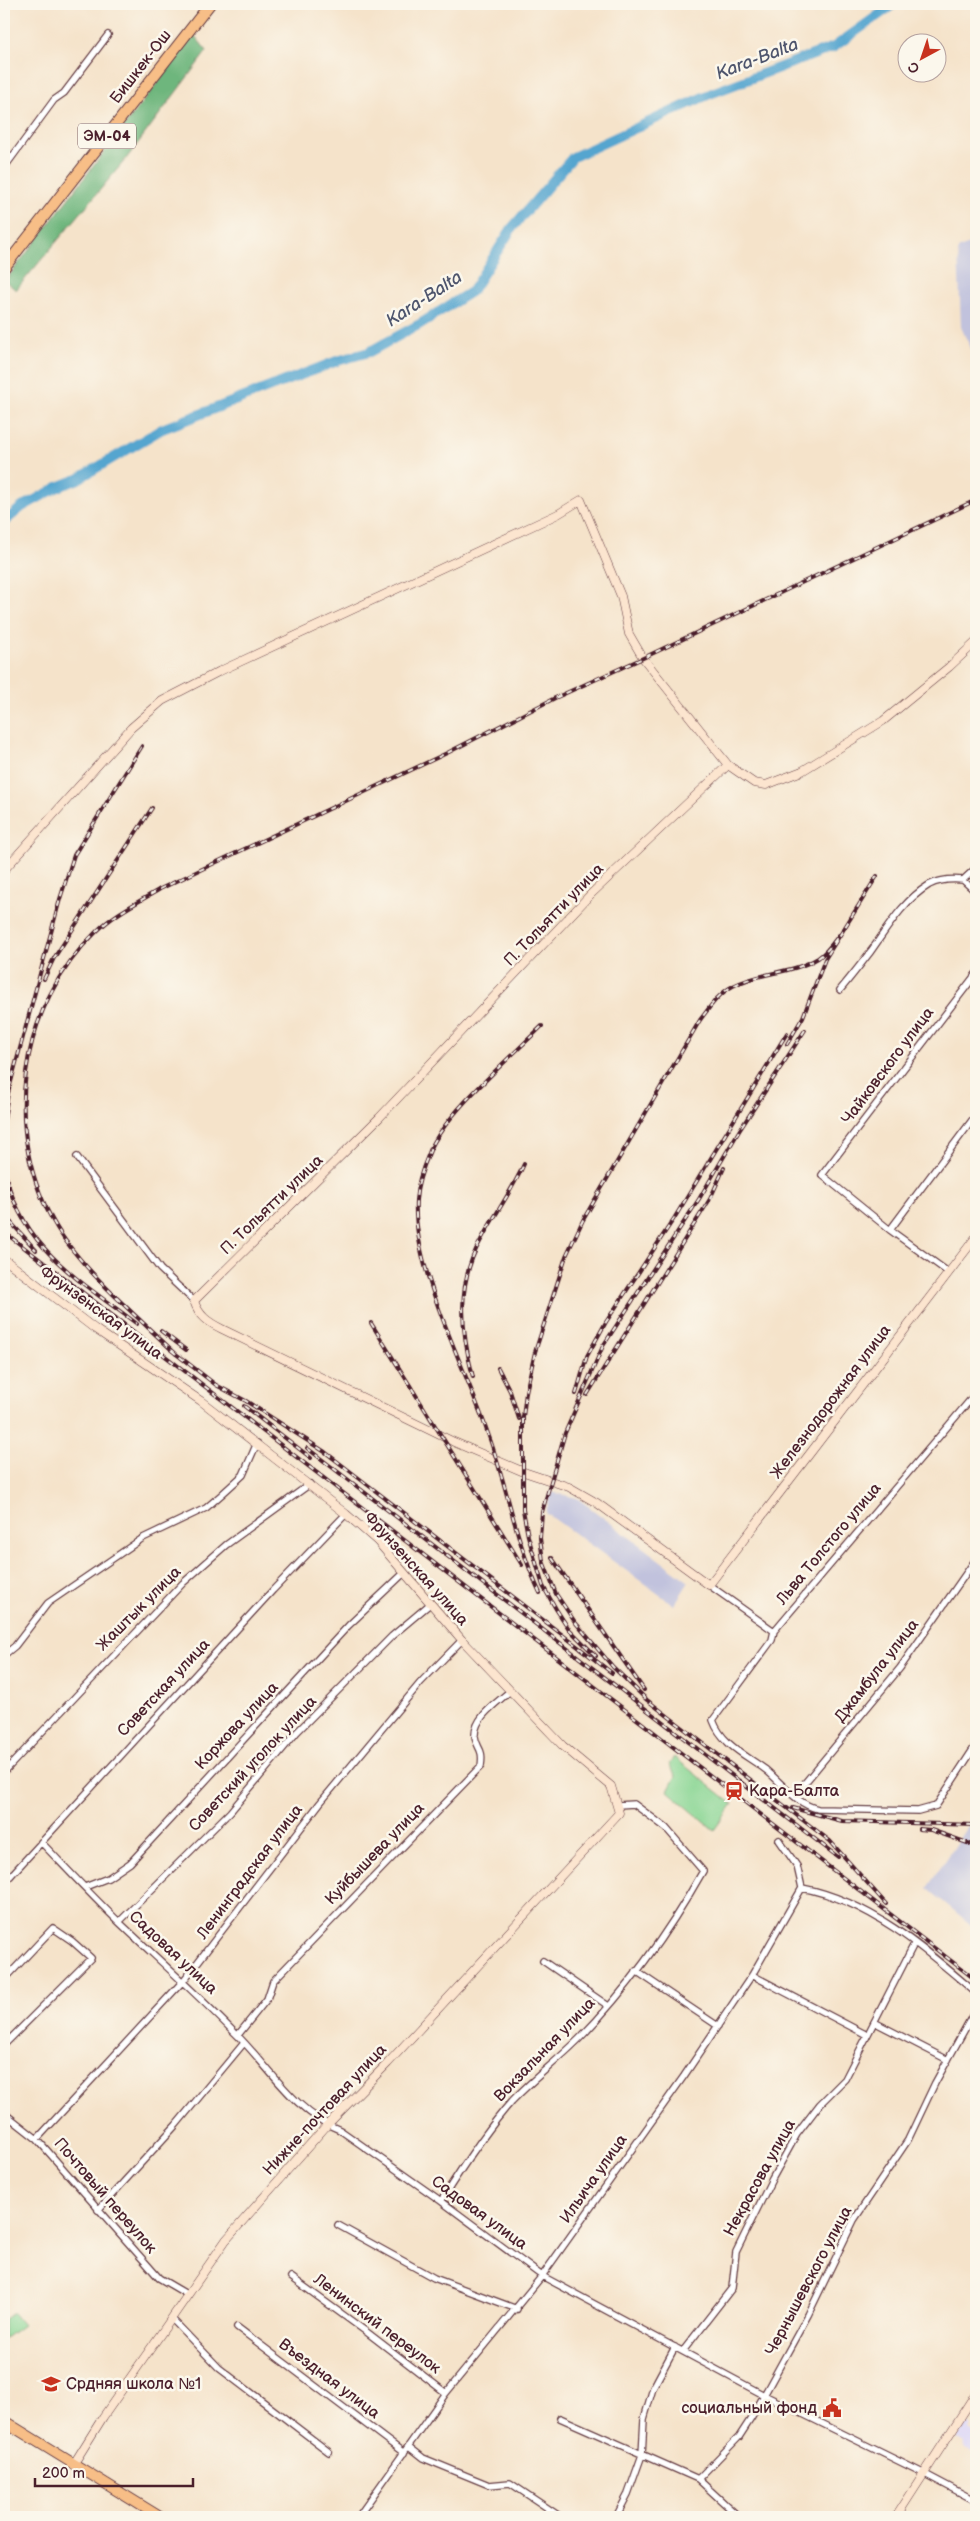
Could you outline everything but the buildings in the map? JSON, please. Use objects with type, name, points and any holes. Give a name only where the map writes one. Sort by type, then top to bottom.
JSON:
[{"type":"highway","name":"Бишкек-Ош","points":[[4,268],[210,4]]},
{"type":"highway","points":[[4,2421],[76,2462],[160,2517]]},
{"type":"street","points":[[4,168],[54,100],[64,93],[108,35]]},
{"type":"street","points":[[4,870],[132,728],[162,701],[220,671],[558,514],[581,500],[621,596],[629,634],[644,658],[728,765],[754,783],[766,785],[802,771],[883,721],[950,667],[976,642]]},
{"type":"street","name":"П. Тольятти улица","points":[[194,1302],[380,1118],[591,894],[728,765]]},
{"type":"street","points":[[963,880],[976,868]]},
{"type":"street","points":[[840,990],[872,950],[891,920],[930,885],[950,879],[963,880],[976,892]]},
{"type":"street","name":"Чайковского улица","points":[[890,1230],[822,1175],[976,974]]},
{"type":"street","points":[[948,1272],[890,1230],[976,1115]]},
{"type":"street","points":[[77,1157],[160,1269],[194,1302],[203,1318],[454,1442],[524,1472],[569,1487],[597,1503],[774,1631]]},
{"type":"street","name":"Железнодорожная улица","points":[[709,1585],[976,1237]]},
{"type":"street","name":"Фрунзенская улица","points":[[4,1259],[95,1329],[201,1401],[257,1443],[310,1484],[377,1541],[403,1574],[510,1691],[563,1746],[611,1786],[618,1806]]},
{"type":"street","name":"Льва Толстого улица","points":[[794,1796],[766,1771],[733,1748],[716,1729],[713,1720],[772,1640],[774,1631],[976,1393]]},
{"type":"street","points":[[4,1655],[15,1646],[48,1603],[142,1538],[206,1508],[243,1475],[257,1443]]},
{"type":"street","name":"Жаштык улица","points":[[4,1772],[183,1583],[226,1545],[310,1484]]},
{"type":"street","name":"Советская улица","points":[[4,1883],[346,1514]]},
{"type":"street","name":"Джамбула улица","points":[[794,1796],[900,1668],[976,1559]]},
{"type":"street","name":"Коржова улица","points":[[85,1887],[108,1878],[130,1863],[349,1625],[403,1574]]},
{"type":"street","name":"Советский уголок улица","points":[[119,1922],[230,1812],[297,1732],[392,1636],[430,1604]]},
{"type":"street","name":"Ленинградская улица","points":[[37,2139],[184,1980],[320,1802],[421,1682],[462,1640]]},
{"type":"street","name":"Куйбышева улица","points":[[238,2035],[267,1999],[273,1982],[279,1975],[481,1766],[483,1754],[475,1737],[478,1726],[484,1715],[510,1691]]},
{"type":"street","points":[[794,1796],[808,1806],[818,1809],[918,1811],[936,1806],[976,1745]]},
{"type":"street","name":"Вокзальная улица","points":[[441,2201],[456,2177],[511,2102],[579,2038],[636,1971],[688,1897],[703,1871],[666,1828],[634,1804],[618,1806]]},
{"type":"street","name":"Нижне-почтовая улица","points":[[76,2462],[103,2417],[226,2240],[327,2126],[388,2063],[619,1813],[618,1806]]},
{"type":"street","points":[[779,1840],[797,1866],[802,1888],[824,1892],[873,1914],[976,1993]]},
{"type":"street","name":"Садовая улица","points":[[41,1842],[119,1922],[184,1980],[238,2035],[294,2099],[327,2126],[340,2130],[441,2201],[542,2276],[762,2394],[976,2501]]},
{"type":"street","name":"Ильича улица","points":[[358,2517],[446,2393],[517,2309],[542,2276],[718,2026],[752,1975],[802,1888]]},
{"type":"street","points":[[4,1980],[53,1928],[92,1958],[4,2045]]},
{"type":"street","name":"Некрасова улица","points":[[683,2351],[732,2288],[736,2252],[797,2134],[820,2104],[845,2079],[914,1944]]},
{"type":"street","points":[[543,1961],[607,2005]]},
{"type":"street","points":[[636,1971],[718,2026]]},
{"type":"street","points":[[752,1975],[867,2035]]},
{"type":"street","name":"Чернышевского улица","points":[[698,2479],[739,2437],[752,2417],[762,2394],[808,2315],[854,2220],[908,2140],[976,2009]]},
{"type":"street","points":[[874,2022],[948,2060]]},
{"type":"street","points":[[98,2210],[176,2125],[244,2043]]},
{"type":"street","name":"Почтовый переулок","points":[[4,2113],[37,2139],[159,2278],[188,2295]]},
{"type":"street","points":[[338,2225],[434,2278],[517,2309]]},
{"type":"street","name":"Ленинский переулок","points":[[291,2278],[368,2333],[446,2393]]},
{"type":"street","points":[[172,2318],[219,2368],[329,2452]]},
{"type":"street","name":"Въездная улица","points":[[237,2327],[404,2453]]},
{"type":"street","points":[[616,2517],[628,2494],[642,2455],[644,2419],[653,2388],[675,2347]]},
{"type":"street","points":[[896,2517],[976,2393]]},
{"type":"street","points":[[560,2418],[698,2479],[739,2517]]},
{"type":"street","points":[[409,2447],[423,2458],[489,2485],[510,2483],[561,2517]]},
{"type":"shaded area","points":[[976,241],[976,360],[961,327],[958,249]]},
{"type":"shaded area","points":[[551,1492],[577,1498],[689,1582],[674,1605],[546,1513]]},
{"type":"shaded area","points":[[976,1815],[976,1929],[927,1888]]},
{"type":"shaded area","points":[[966,2422],[971,2426],[969,2429],[976,2434],[976,2456],[964,2448],[965,2443],[957,2438]]},
{"type":"green space","points":[[194,35],[207,51],[126,159],[16,290],[5,281]]},
{"type":"green space","points":[[674,1757],[733,1804],[714,1830],[668,1791],[676,1776],[669,1764]]},
{"type":"green space","points":[[13,2313],[23,2325],[4,2339],[4,2320]]},
{"type":"waterway","name":"Kara-Balta","points":[[4,522],[22,507],[58,487],[78,479],[162,429],[337,361],[369,352],[420,324],[472,291],[512,228],[573,157],[712,93],[834,47],[894,4]]},
{"type":"railway","points":[[176,1354],[97,1278],[68,1245],[57,1228],[39,1191],[28,1152],[24,1112],[26,1072],[35,1033],[49,996],[70,961],[97,931],[119,913],[160,889],[449,752],[555,698],[976,500]]},
{"type":"railway","points":[[4,1120],[8,1093],[60,899],[74,855],[142,746]]},
{"type":"railway","points":[[44,979],[54,958],[152,808]]},
{"type":"railway","points":[[787,1044],[803,1017],[825,959],[877,876]]},
{"type":"railway","points":[[596,1656],[569,1629],[543,1586],[528,1536],[523,1510],[523,1417],[526,1392],[535,1352],[566,1256],[583,1220],[700,1020],[715,1001],[728,989],[743,981],[797,967],[818,958],[839,935]]},
{"type":"railway","points":[[540,1593],[524,1553],[487,1431],[431,1286],[422,1255],[417,1227],[416,1200],[419,1182],[427,1158],[448,1121],[479,1087],[542,1026]]},
{"type":"railway","points":[[805,1030],[739,1131],[699,1199],[603,1346],[565,1433],[542,1512],[540,1538],[543,1561],[556,1594],[575,1622],[613,1667],[647,1700],[830,1841],[886,1904]]},
{"type":"railway","points":[[576,1394],[587,1356],[606,1322],[675,1217],[787,1033]]},
{"type":"railway","points":[[473,1377],[466,1342],[463,1307],[468,1273],[473,1256],[481,1240],[524,1164]]},
{"type":"railway","points":[[4,1168],[12,1196],[23,1219],[54,1259],[73,1276],[137,1324]]},
{"type":"railway","points":[[587,1395],[710,1199],[724,1168]]},
{"type":"railway","points":[[4,1215],[36,1250]]},
{"type":"railway","points":[[4,1232],[976,1980]]},
{"type":"railway","points":[[371,1323],[522,1565]]},
{"type":"railway","points":[[161,1331],[186,1350]]},
{"type":"railway","points":[[171,1350],[216,1385],[246,1401],[325,1452],[612,1673]]},
{"type":"railway","points":[[498,1368],[510,1391],[519,1419]]},
{"type":"railway","points":[[244,1406],[311,1458]]},
{"type":"railway","points":[[307,1448],[838,1857]]},
{"type":"railway","points":[[552,1558],[644,1690]]},
{"type":"railway","points":[[793,1808],[842,1821],[976,1825]]},
{"type":"railway","points":[[919,1829],[931,1830],[976,1846]]},
{"type":"place","name":"Кара-Балта","points":[[734,1791]]},
{"type":"place","name":"Срдняя школа №1","points":[[51,2384]]},
{"type":"place","name":"социальный фонд","points":[[832,2408]]}]
